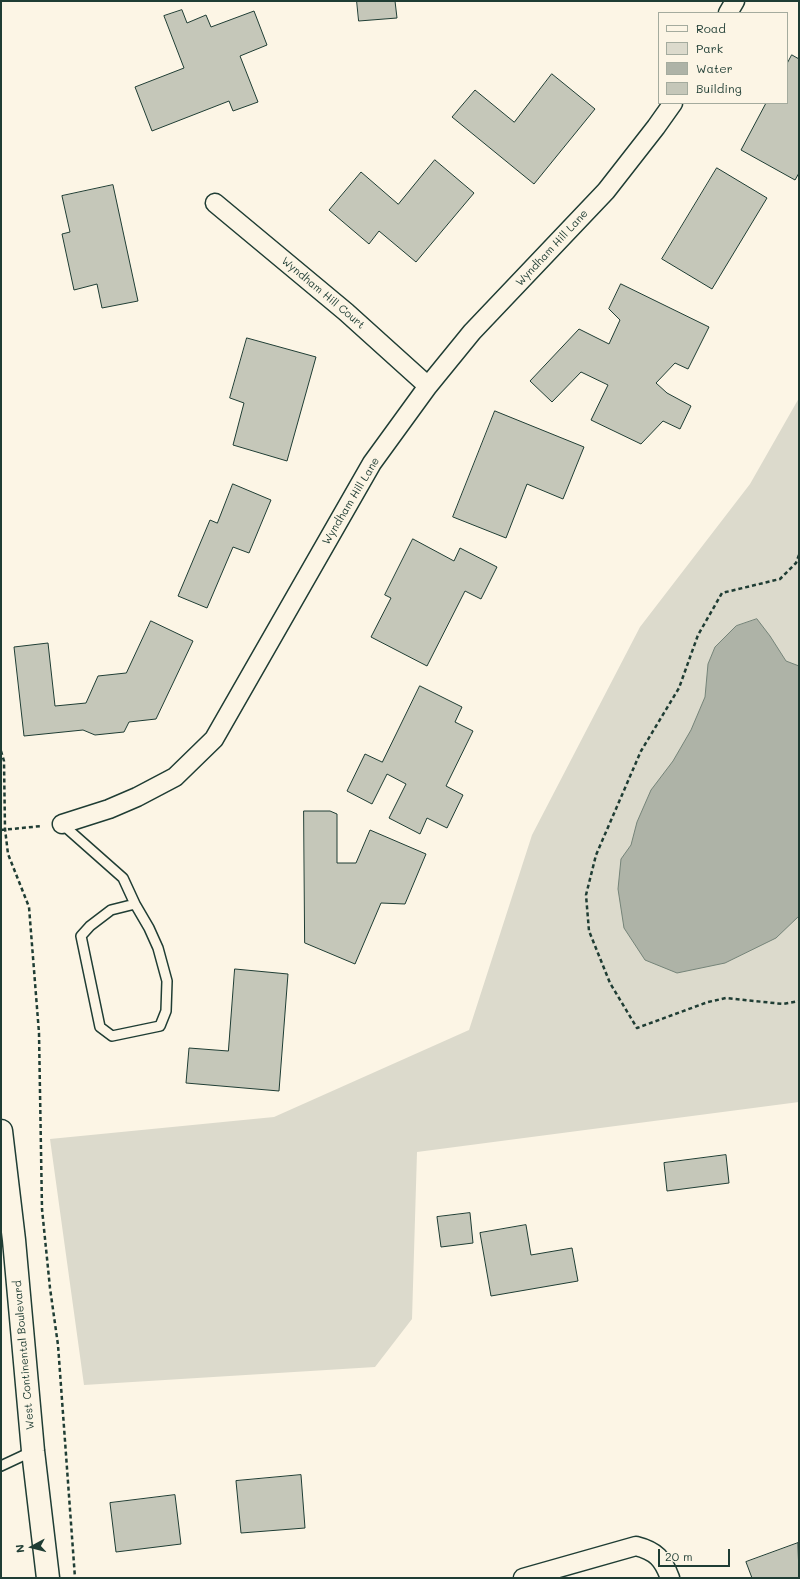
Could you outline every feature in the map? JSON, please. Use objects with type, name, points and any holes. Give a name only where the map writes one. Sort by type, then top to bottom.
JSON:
[{"type":"main road","name":"West Continental Boulevard","points":[[1,1131],[14,1240],[33,1452],[48,1578]]},
{"type":"street","points":[[729,12],[735,1]]},
{"type":"street","name":"Wyndham Hill Lane","points":[[62,824],[109,809],[137,797],[174,777],[214,738],[372,463],[428,386],[472,332],[606,191],[672,104]]},
{"type":"street","name":"Wyndham Hill Court","points":[[215,203],[346,312],[428,386]]},
{"type":"street","points":[[523,1578],[636,1546],[648,1549],[658,1555],[670,1578]]},
{"type":"lane","points":[[62,824],[123,878],[158,948],[167,981],[166,1011],[160,1026],[112,1036],[100,1027],[81,936],[90,926],[111,910],[135,904]]},
{"type":"lane","points":[[1,1466],[33,1452]]},
{"type":"path","points":[[799,555],[796,562],[780,579],[722,594],[698,635],[679,688],[641,751],[596,855],[586,895],[589,931],[610,983],[637,1028],[708,1002],[726,998],[783,1004],[799,1001]]},
{"type":"path","points":[[1,751],[4,761],[5,829],[8,854],[29,906],[39,1033],[42,1209],[50,1288],[58,1345],[75,1578]]},
{"type":"path","points":[[1,830],[62,824]]},
{"type":"green space","points":[[799,398],[799,1102],[417,1152],[412,1319],[375,1367],[84,1385],[50,1139],[274,1117],[469,1030],[532,835],[640,627],[750,484]]},
{"type":"water","points":[[757,619],[786,661],[799,666],[799,916],[776,938],[725,963],[677,973],[645,960],[624,928],[618,889],[621,859],[631,845],[637,822],[651,790],[673,761],[691,730],[705,697],[708,664],[715,647],[736,626]]},
{"type":"building","points":[[357,1],[395,1],[397,18],[359,21]]},
{"type":"building","points":[[182,10],[187,23],[206,15],[211,27],[254,11],[267,45],[240,56],[258,102],[233,111],[229,101],[152,131],[135,87],[184,68],[164,16]]},
{"type":"building","points":[[792,55],[799,59],[799,173],[795,180],[741,150],[765,104],[788,104],[788,62]]},
{"type":"building","points":[[552,74],[595,109],[534,184],[452,117],[475,90],[514,122]]},
{"type":"building","points":[[435,160],[474,193],[416,262],[379,231],[369,244],[329,210],[361,172],[398,204]]},
{"type":"building","points":[[717,168],[767,198],[712,289],[662,259]]},
{"type":"building","points":[[113,185],[138,301],[102,308],[97,284],[74,290],[62,234],[70,232],[62,196]]},
{"type":"building","points":[[621,284],[709,327],[688,369],[675,363],[656,383],[667,393],[691,406],[680,429],[663,421],[641,444],[591,420],[608,385],[581,372],[552,402],[530,381],[579,329],[609,344],[620,320],[609,309]]},
{"type":"building","points":[[247,338],[316,357],[287,461],[233,445],[244,403],[230,398]]},
{"type":"building","points":[[495,411],[584,447],[563,499],[527,484],[506,538],[453,517]]},
{"type":"building","points":[[233,484],[271,500],[249,553],[233,547],[207,608],[178,596],[210,520],[217,523]]},
{"type":"building","points":[[413,539],[454,561],[460,548],[497,567],[481,599],[465,591],[427,666],[371,637],[391,598],[385,595]]},
{"type":"building","points":[[151,621],[193,641],[156,719],[129,722],[124,732],[95,735],[83,730],[24,736],[14,647],[48,643],[55,706],[86,703],[98,676],[126,673]]},
{"type":"building","points":[[420,686],[462,707],[455,722],[473,731],[446,786],[463,795],[447,828],[427,818],[420,834],[389,818],[406,784],[387,774],[372,804],[347,791],[365,754],[382,762]]},
{"type":"building","points":[[304,811],[330,811],[337,814],[337,863],[356,863],[370,830],[426,854],[405,904],[381,903],[355,964],[305,943]]},
{"type":"building","points":[[235,969],[288,974],[279,1091],[186,1083],[189,1048],[228,1051]]},
{"type":"building","points":[[726,1155],[729,1183],[667,1191],[664,1163]]},
{"type":"building","points":[[470,1213],[473,1243],[441,1247],[437,1217]]},
{"type":"building","points":[[526,1225],[531,1255],[572,1248],[578,1281],[491,1296],[480,1233]]},
{"type":"building","points":[[301,1475],[305,1528],[241,1533],[236,1481]]},
{"type":"building","points":[[175,1495],[181,1544],[116,1552],[110,1503]]},
{"type":"building","points":[[798,1543],[799,1578],[752,1578],[746,1562]]}]
